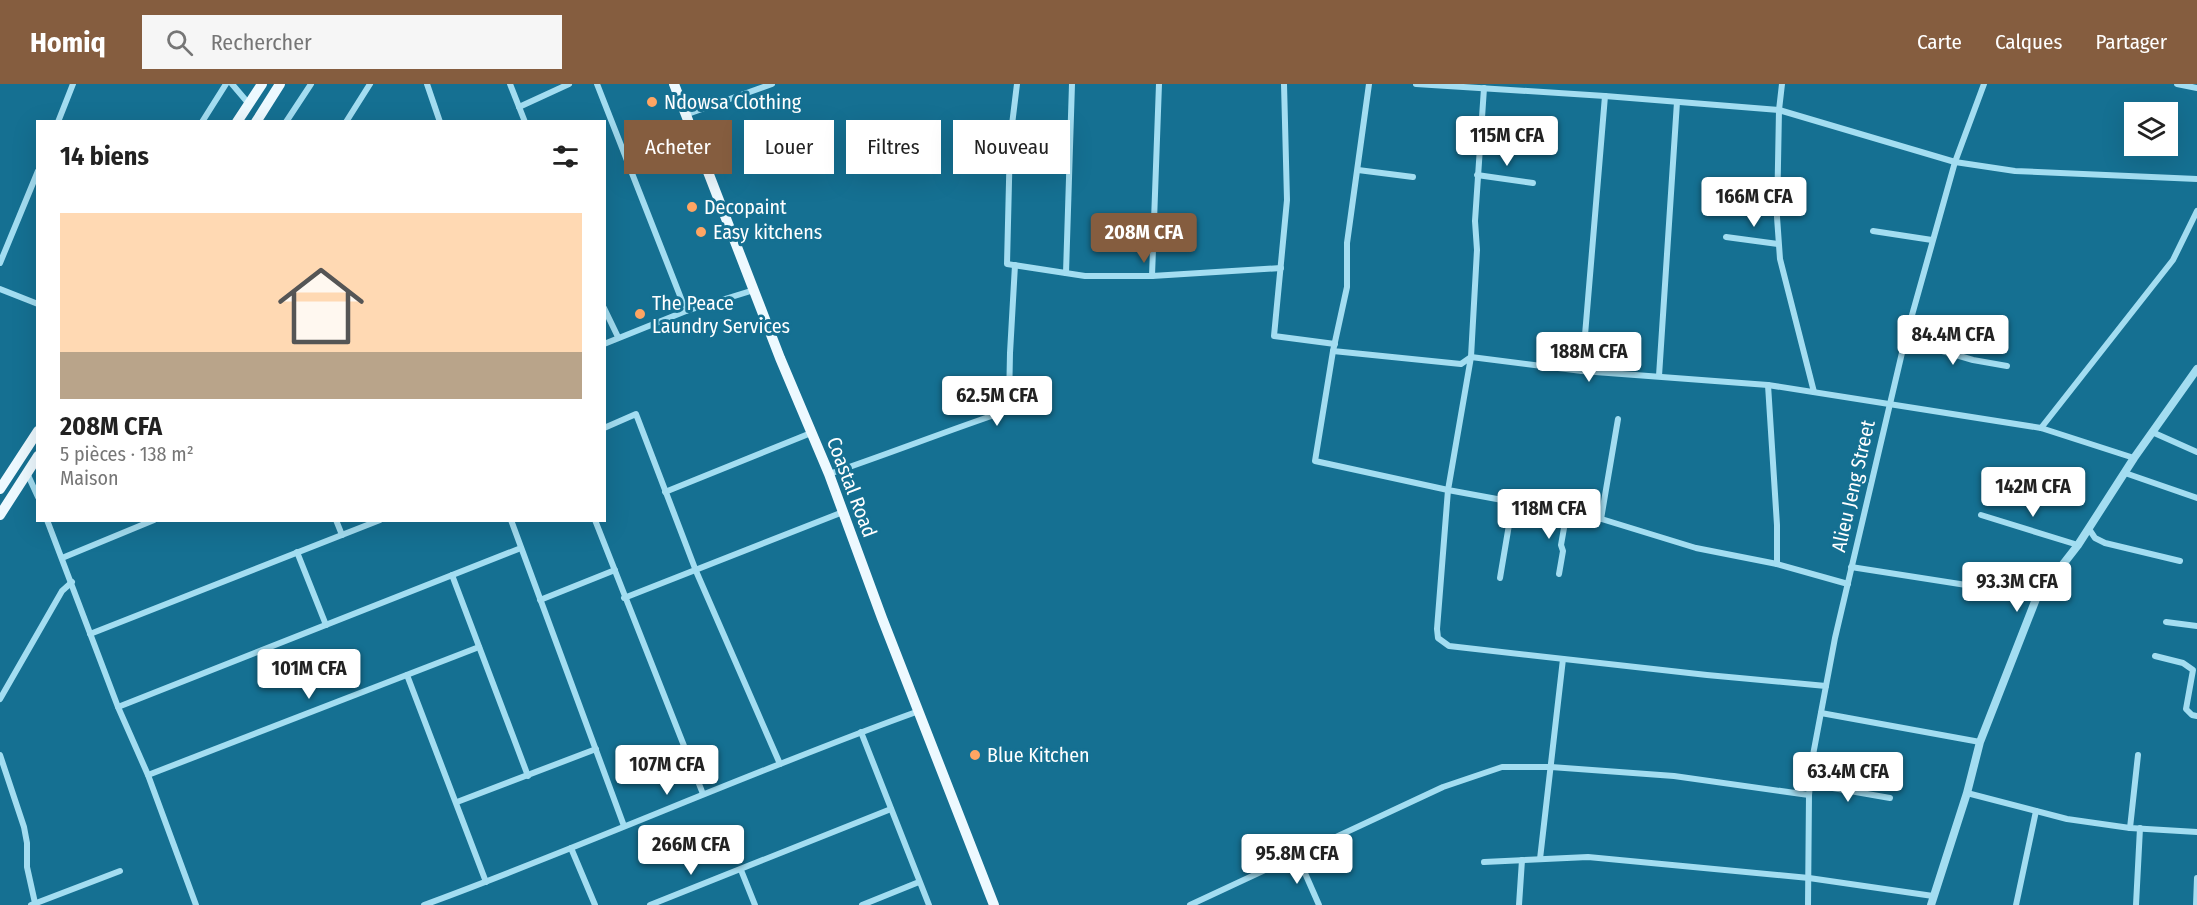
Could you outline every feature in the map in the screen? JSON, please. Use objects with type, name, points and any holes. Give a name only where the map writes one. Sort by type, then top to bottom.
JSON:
[{"type":"main road","points":[[238,120],[262,84]]},
{"type":"main road","points":[[257,120],[280,84]]},
{"type":"main road","name":"Coastal Road","points":[[674,84],[829,474],[994,905]]},
{"type":"main road","points":[[0,489],[36,434]]},
{"type":"main road","points":[[0,515],[36,459]]},
{"type":"street","points":[[59,120],[73,84]]},
{"type":"street","points":[[203,120],[226,84]]},
{"type":"street","points":[[232,84],[249,105]]},
{"type":"street","points":[[287,120],[311,84]]},
{"type":"street","points":[[347,120],[370,84]]},
{"type":"street","points":[[427,84],[439,120]]},
{"type":"street","points":[[510,84],[524,120]]},
{"type":"street","points":[[519,107],[569,84]]},
{"type":"street","points":[[597,84],[686,310]]},
{"type":"street","points":[[685,115],[772,84]]},
{"type":"street","points":[[1017,84],[1010,141],[1007,264],[1085,276],[1152,276],[1281,268]]},
{"type":"street","points":[[1066,273],[1072,84]]},
{"type":"street","points":[[1152,276],[1159,84]]},
{"type":"street","points":[[1284,84],[1287,200],[1274,336],[1334,348],[1461,364],[1471,357],[1582,370],[1768,385],[2041,429],[2134,458]]},
{"type":"street","points":[[1369,84],[1347,243],[1347,287],[1315,461],[1448,490],[1567,511],[1696,548],[1777,564],[1848,584]]},
{"type":"street","points":[[1416,84],[1605,96],[1779,111],[1955,162],[2015,171],[2197,179]]},
{"type":"street","points":[[1782,84],[1779,111],[1778,244],[1814,392]]},
{"type":"street","name":"Alieu Jeng Street","points":[[1808,905],[1809,795],[1813,755],[1851,567],[1905,340],[1932,240],[1955,162],[1984,84]]},
{"type":"street","points":[[2177,84],[2197,88]]},
{"type":"street","points":[[1484,88],[1477,175],[1475,221],[1478,250],[1471,357],[1448,490],[1438,638],[1449,645],[1707,675],[1826,686]]},
{"type":"street","points":[[1582,370],[1605,96]]},
{"type":"street","points":[[1659,376],[1677,102]]},
{"type":"street","points":[[352,113],[354,120]]},
{"type":"street","points":[[1358,170],[1413,177]]},
{"type":"street","points":[[1477,175],[1533,183]]},
{"type":"street","points":[[0,263],[36,176]]},
{"type":"street","points":[[2041,429],[2173,260],[2197,211]]},
{"type":"street","points":[[1873,231],[1932,240]]},
{"type":"street","points":[[1726,237],[1778,244]]},
{"type":"street","points":[[829,474],[1003,412],[1007,408],[1010,402],[1015,265]]},
{"type":"street","points":[[0,289],[36,303]]},
{"type":"street","points":[[606,343],[686,310],[754,290]]},
{"type":"street","points":[[606,312],[618,337]]},
{"type":"street","points":[[1905,340],[1973,360],[2007,366]]},
{"type":"street","points":[[1484,862],[1588,857],[1809,878],[1932,901],[1967,793],[1980,742],[2036,598],[2089,529],[2134,458],[2196,374]]},
{"type":"street","points":[[1768,385],[1777,525],[1777,564]]},
{"type":"street","points":[[606,427],[636,414],[696,571],[780,764]]},
{"type":"street","points":[[1601,519],[1618,419]]},
{"type":"street","points":[[2152,432],[2197,452]]},
{"type":"street","points":[[665,492],[811,433]]},
{"type":"street","points":[[27,472],[36,494]]},
{"type":"street","points":[[2125,473],[2197,498]]},
{"type":"street","points":[[1500,578],[1513,501]]},
{"type":"street","points":[[1559,574],[1567,511]]},
{"type":"street","points":[[624,598],[843,512]]},
{"type":"street","points":[[1981,515],[2078,544]]},
{"type":"street","points":[[48,522],[118,707],[148,775],[196,905]]},
{"type":"street","points":[[62,558],[150,522]]},
{"type":"street","points":[[337,522],[342,535]]},
{"type":"street","points":[[90,634],[375,522]]},
{"type":"street","points":[[512,522],[624,826]]},
{"type":"street","points":[[596,522],[703,794]]},
{"type":"street","points":[[2089,529],[2095,538],[2104,543],[2180,561]]},
{"type":"street","points":[[118,707],[521,548]]},
{"type":"street","points":[[297,552],[326,625]]},
{"type":"street","points":[[1851,567],[2036,598]]},
{"type":"street","points":[[540,600],[615,570]]},
{"type":"street","points":[[452,575],[528,776]]},
{"type":"street","points":[[0,699],[62,591],[72,582]]},
{"type":"street","points":[[2166,622],[2197,626]]},
{"type":"street","points":[[148,775],[479,648]]},
{"type":"street","points":[[2155,656],[2183,663],[2193,670],[2186,709],[2192,715],[2197,716]]},
{"type":"street","points":[[1540,859],[1563,659]]},
{"type":"street","points":[[407,675],[486,882]]},
{"type":"street","points":[[424,905],[919,711]]},
{"type":"street","points":[[1821,713],[1980,742]]},
{"type":"street","points":[[861,732],[929,905]]},
{"type":"street","points":[[457,802],[596,749]]},
{"type":"street","points":[[0,755],[24,827],[33,904],[120,871]]},
{"type":"street","points":[[2130,828],[2138,755]]},
{"type":"street","points":[[1190,905],[1443,787],[1502,767],[1551,767],[1674,776],[1809,795]]},
{"type":"street","points":[[1810,784],[1890,798]]},
{"type":"street","points":[[1967,793],[2067,819],[2130,828],[2197,832]]},
{"type":"street","points":[[650,905],[891,809]]},
{"type":"street","points":[[2016,905],[2036,811]]},
{"type":"street","points":[[2136,905],[2140,828]]},
{"type":"street","points":[[572,848],[595,905]]},
{"type":"street","points":[[1297,855],[1319,905]]},
{"type":"street","points":[[1519,905],[1522,860]]},
{"type":"street","points":[[741,870],[755,905]]},
{"type":"street","points":[[2196,905],[2197,878]]},
{"type":"street","points":[[862,905],[920,882]]},
{"type":"street","points":[[672,896],[675,905]]},
{"type":"place","name":"Ndowsa Clothing","points":[[652,102]]},
{"type":"place","name":"Decopaint","points":[[692,207]]},
{"type":"place","name":"Easy kitchens","points":[[701,232]]},
{"type":"place","name":"The Peace Laundry Services","points":[[640,314]]},
{"type":"place","name":"Blue Kitchen","points":[[975,755]]}]
